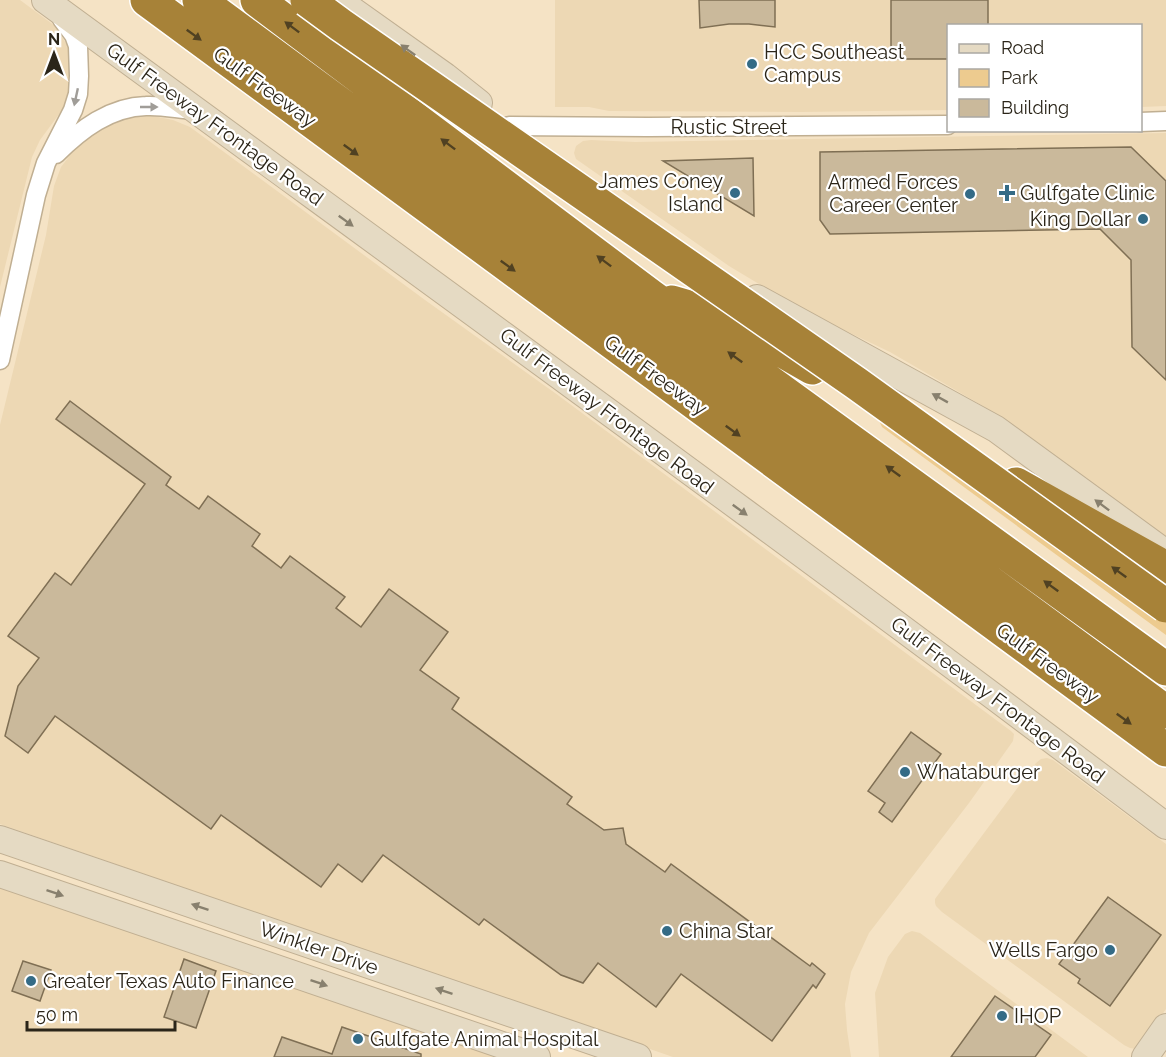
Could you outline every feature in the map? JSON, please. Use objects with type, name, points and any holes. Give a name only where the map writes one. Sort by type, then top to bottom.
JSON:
[{"type":"highway","name":"Gulf Freeway","points":[[147,0],[1166,750]]},
{"type":"highway","name":"Gulf Freeway","points":[[199,0],[1166,711]]},
{"type":"highway","points":[[257,0],[651,296],[1166,669]]},
{"type":"highway","points":[[307,0],[856,383],[1166,606]]},
{"type":"highway","points":[[651,296],[723,317],[1166,568]]},
{"type":"main road","points":[[339,0],[675,246],[771,306],[996,429],[1166,553]]},
{"type":"main road","name":"Gulf Freeway Frontage Road","points":[[48,3],[517,344],[1166,826]]},
{"type":"main road","points":[[1053,741],[1072,744],[1166,807]]},
{"type":"main road","name":"Winkler Drive","points":[[0,839],[638,1057]]},
{"type":"main road","name":"Winkler Drive","points":[[0,874],[537,1057]]},
{"type":"main road","points":[[230,952],[242,921]]},
{"type":"main road","points":[[477,1036],[489,1006]]},
{"type":"main road","points":[[1145,1057],[1166,1027]]},
{"type":"street","points":[[0,360],[36,195],[46,164],[73,111],[78,94],[78,46],[74,35],[48,3]]},
{"type":"street","points":[[46,164],[85,128],[112,113],[146,106],[195,110]]},
{"type":"street","points":[[1142,122],[1166,122]]},
{"type":"street","name":"Rustic Street","points":[[509,126],[947,125]]},
{"type":"shaded area","points":[[0,0],[20,0],[55,26],[67,45],[73,64],[73,83],[68,102],[40,140],[32,157],[0,287]]},
{"type":"shaded area","name":"HCC Southeast Campus","points":[[555,0],[1166,0],[1166,106],[1142,107],[1142,24],[947,24],[947,110],[609,111],[589,107],[555,107]]},
{"type":"shaded area","points":[[148,115],[173,120],[190,127],[555,393],[1014,734],[1013,741],[969,803],[869,933],[851,972],[845,1004],[851,1057],[673,1057],[0,824],[0,425],[46,235],[54,186],[61,167],[77,146],[108,124],[128,117]]},
{"type":"shaded area","points":[[1166,133],[1166,540],[983,406],[890,352],[806,312],[729,266],[576,159],[574,153],[576,146],[583,141],[591,140],[635,142]]},
{"type":"shaded area","points":[[1047,758],[1053,760],[1166,844],[1166,1009],[1136,1049],[1124,1045],[942,912],[935,903],[935,899],[1036,763]]},
{"type":"shaded area","points":[[0,882],[505,1057],[0,1057]]},
{"type":"shaded area","points":[[912,931],[920,933],[1088,1057],[879,1057],[875,993],[888,957],[905,934]]},
{"type":"green space","points":[[876,414],[1166,579],[1166,635],[882,427]]},
{"type":"building","points":[[699,0],[775,0],[775,27],[729,24],[700,28]]},
{"type":"building","points":[[891,0],[988,0],[988,24],[947,24],[947,59],[891,59]]},
{"type":"building","points":[[1131,147],[1166,181],[1166,380],[1132,347],[1131,260],[1100,229],[830,234],[820,220],[820,152]]},
{"type":"building","name":"James Coney Island","points":[[753,158],[754,216],[663,161]]},
{"type":"building","points":[[70,401],[171,477],[166,485],[199,509],[208,496],[260,534],[252,546],[281,568],[290,556],[345,597],[336,608],[361,627],[389,589],[448,632],[420,670],[459,698],[452,709],[572,797],[567,804],[604,830],[623,828],[626,844],[665,872],[671,864],[810,966],[812,963],[825,974],[816,988],[813,985],[772,1041],[681,974],[656,1007],[598,963],[583,983],[561,975],[484,919],[479,925],[383,855],[362,882],[338,864],[321,887],[221,815],[211,829],[55,716],[28,753],[5,736],[18,686],[39,658],[8,636],[55,573],[71,585],[145,484],[56,419]]},
{"type":"building","name":"Whataburger","points":[[911,732],[941,754],[892,822],[879,812],[885,803],[868,791]]},
{"type":"building","name":"Wells Fargo","points":[[1108,897],[1161,935],[1110,1006],[1078,983],[1080,979],[1059,964]]},
{"type":"building","points":[[184,959],[216,971],[196,1028],[164,1017]]},
{"type":"building","name":"Greater Texas Auto Finance","points":[[23,961],[51,970],[40,1001],[12,991]]},
{"type":"building","name":"IHOP","points":[[995,996],[1051,1035],[1035,1057],[951,1057]]},
{"type":"building","name":"Gulfgate Animal Hospital","points":[[342,1027],[421,1054],[421,1057],[274,1057],[282,1037],[332,1054]]},
{"type":"place","name":"HCC Southeast Campus","points":[[752,64]]},
{"type":"place","name":"James Coney Island","points":[[735,193]]},
{"type":"place","name":"Gulfgate Clinic","points":[[1007,193]]},
{"type":"place","name":"Armed Forces Career Center","points":[[970,194]]},
{"type":"place","name":"King Dollar","points":[[1143,219]]},
{"type":"place","name":"Whataburger","points":[[905,772]]},
{"type":"place","name":"China Star","points":[[667,931]]},
{"type":"place","name":"Wells Fargo","points":[[1110,950]]},
{"type":"place","name":"Greater Texas Auto Finance","points":[[31,981]]},
{"type":"place","name":"IHOP","points":[[1002,1016]]},
{"type":"place","name":"Gulfgate Animal Hospital","points":[[358,1039]]}]
